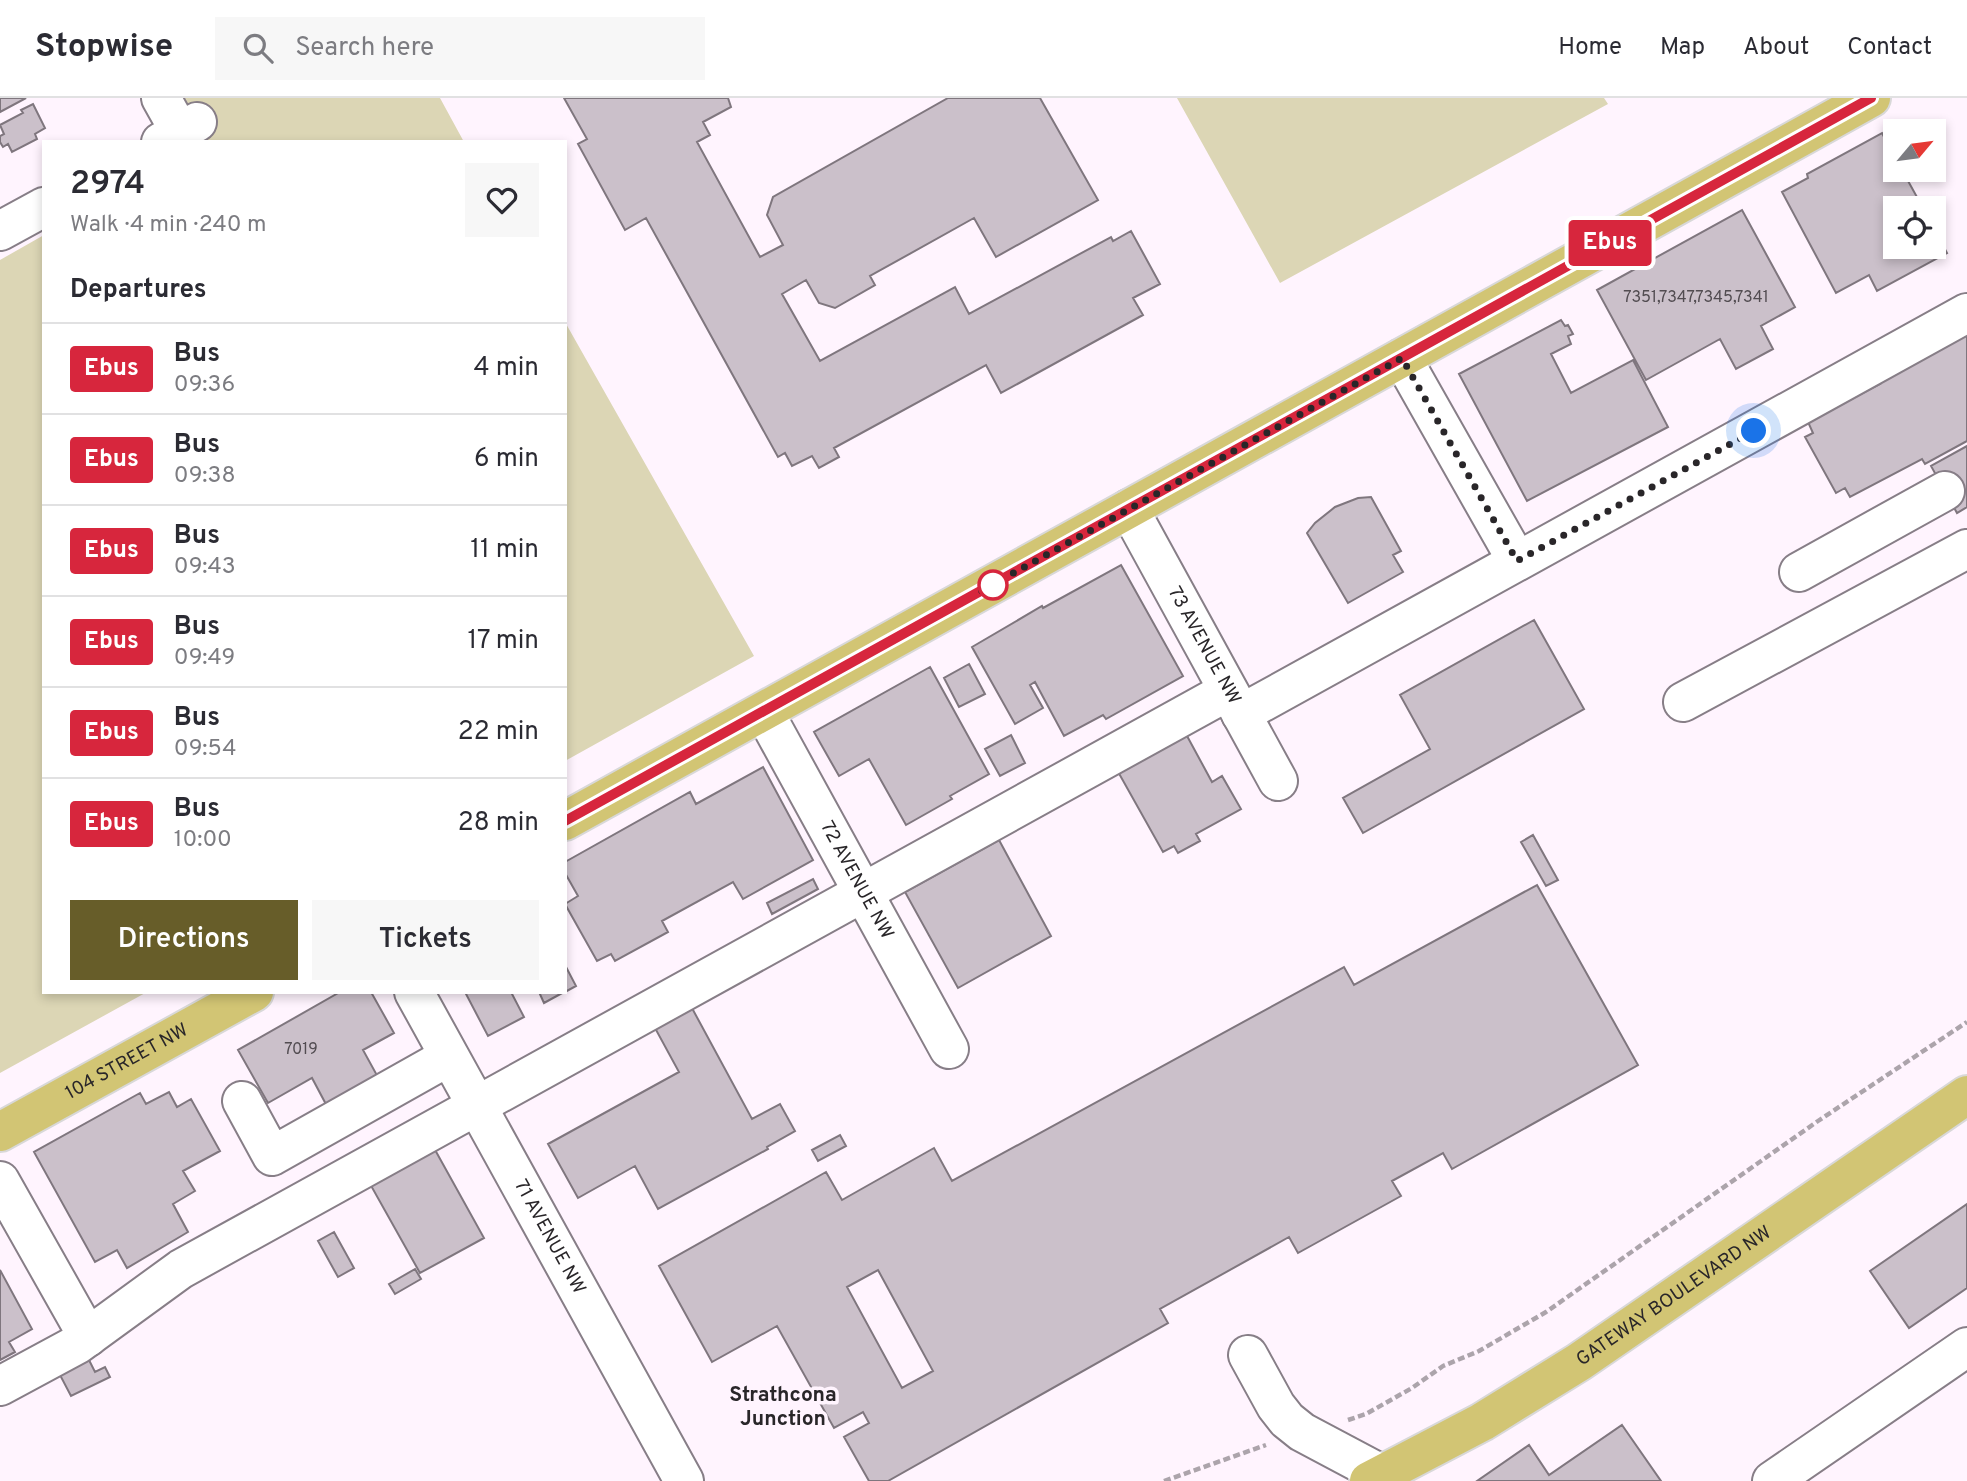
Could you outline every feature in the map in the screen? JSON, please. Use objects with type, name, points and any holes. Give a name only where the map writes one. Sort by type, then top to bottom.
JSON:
[{"type":"main road","points":[[567,820],[1871,98]]},
{"type":"main road","name":"104 STREET NW","points":[[0,1132],[250,994]]},
{"type":"main road","name":"GATEWAY BOULEVARD NW","points":[[1376,1478],[1482,1422],[1579,1362],[1967,1095]]},
{"type":"street","points":[[161,98],[179,132]]},
{"type":"street","points":[[0,232],[42,208]]},
{"type":"street","points":[[0,1386],[88,1337],[181,1269],[864,892],[1517,561],[1967,313]]},
{"type":"street","points":[[1402,358],[1517,561]]},
{"type":"street","points":[[1799,572],[1945,491]]},
{"type":"street","name":"73 AVENUE NW","points":[[1129,509],[1278,781]]},
{"type":"street","points":[[1683,702],[1967,548]]},
{"type":"street","name":"72 AVENUE NW","points":[[764,712],[949,1049]]},
{"type":"street","name":"71 AVENUE NW","points":[[415,994],[684,1481]]},
{"type":"street","points":[[272,1156],[448,1057]]},
{"type":"street","points":[[242,1101],[298,1205]]},
{"type":"street","points":[[0,1181],[88,1337]]},
{"type":"street","points":[[1772,1481],[1967,1347]]},
{"type":"street","points":[[1248,1355],[1276,1406],[1287,1420],[1301,1432],[1376,1478]]},
{"type":"path","points":[[1339,1423],[1366,1414],[1412,1388],[1443,1366],[1479,1352],[1546,1312],[1818,1121],[1967,1022]]},
{"type":"path","points":[[1164,1481],[1278,1440]]},
{"type":"shaded area","points":[[177,98],[440,98],[463,140],[202,140]]},
{"type":"shaded area","points":[[1177,98],[1604,98],[1608,104],[1280,283]]},
{"type":"shaded area","points":[[42,236],[42,994],[143,994],[0,1073],[0,260]]},
{"type":"shaded area","points":[[567,326],[754,656],[567,760]]},
{"type":"building","points":[[0,98],[26,98],[0,112]]},
{"type":"building","points":[[564,98],[728,98],[731,107],[703,122],[710,135],[697,142],[760,257],[783,245],[767,215],[773,197],[948,98],[1040,98],[1098,200],[996,257],[974,218],[870,276],[875,285],[835,308],[819,303],[806,280],[782,294],[820,361],[955,287],[969,314],[1111,237],[1113,241],[1131,231],[1160,284],[1133,298],[1143,315],[1001,393],[986,365],[834,448],[839,457],[819,468],[812,456],[792,466],[785,453],[778,457],[646,218],[625,230],[578,144],[587,139]]},
{"type":"building","points":[[33,104],[45,128],[35,134],[37,139],[12,152],[8,144],[3,147],[0,136],[4,134],[0,125],[23,113],[21,110]]},
{"type":"building","points":[[1882,133],[1883,182],[1909,182],[1916,196],[1883,196],[1883,259],[1936,259],[1877,291],[1869,275],[1836,293],[1782,192],[1808,178],[1807,174]]},
{"type":"building","points":[[1742,210],[1795,307],[1761,326],[1773,349],[1736,369],[1720,339],[1646,380],[1597,290]]},
{"type":"building","points":[[1561,320],[1573,334],[1568,336],[1571,344],[1551,354],[1571,393],[1633,360],[1668,427],[1527,501],[1459,374]]},
{"type":"building","points":[[1967,332],[1967,441],[1925,464],[1922,459],[1850,497],[1845,488],[1836,493],[1805,437],[1813,433],[1808,422],[1880,384],[1877,380]]},
{"type":"building","points":[[1967,446],[1967,507],[1957,513],[1931,466]]},
{"type":"building","points":[[1371,497],[1401,551],[1393,555],[1403,572],[1348,603],[1307,533],[1335,507],[1358,498]]},
{"type":"building","points":[[1121,565],[1183,676],[1106,719],[1103,715],[1064,736],[1035,682],[1030,685],[1043,708],[1015,724],[972,647],[1042,606],[1043,608]]},
{"type":"building","points":[[1534,620],[1584,709],[1363,833],[1343,798],[1430,749],[1400,695]]},
{"type":"building","points":[[969,664],[985,694],[959,707],[944,678]]},
{"type":"building","points":[[930,667],[989,774],[906,825],[869,759],[839,776],[814,732]]},
{"type":"building","points":[[1180,723],[1212,782],[1222,776],[1241,809],[1196,834],[1200,841],[1178,853],[1174,846],[1163,852],[1112,761]]},
{"type":"building","points":[[1011,735],[1025,763],[1000,776],[985,749]]},
{"type":"building","points":[[763,767],[813,860],[743,899],[733,882],[662,921],[668,932],[615,961],[611,954],[597,961],[567,908],[567,903],[578,896],[567,877],[567,861],[690,792],[696,804]]},
{"type":"building","points":[[1533,835],[1558,880],[1546,886],[1521,842]]},
{"type":"building","points":[[999,840],[1051,936],[958,988],[905,892]]},
{"type":"building","points":[[813,879],[818,889],[772,914],[767,903]]},
{"type":"building","points":[[1537,885],[1638,1065],[1452,1169],[1443,1153],[1392,1181],[1401,1196],[1298,1253],[1289,1237],[1160,1309],[1168,1323],[888,1481],[869,1481],[844,1437],[869,1423],[863,1412],[834,1428],[777,1326],[712,1362],[659,1266],[826,1172],[842,1200],[934,1148],[952,1181],[1344,967],[1354,985]],"holes":[[[878,1270],[933,1371],[902,1388],[847,1287]]]},
{"type":"building","points":[[567,969],[576,986],[567,991]]},
{"type":"building","points":[[336,994],[372,994],[394,1033],[363,1050],[379,1079],[328,1108],[312,1078],[268,1103],[238,1050]]},
{"type":"building","points":[[466,994],[512,994],[524,1017],[488,1036]]},
{"type":"building","points":[[540,994],[560,994],[544,1003]]},
{"type":"building","points":[[686,997],[752,1119],[780,1104],[795,1131],[767,1147],[768,1149],[658,1209],[635,1166],[578,1198],[548,1144],[679,1072],[649,1017]]},
{"type":"building","points":[[169,1092],[177,1107],[191,1099],[220,1151],[183,1171],[195,1191],[173,1204],[188,1232],[127,1268],[117,1250],[95,1262],[34,1152],[140,1093],[146,1104]]},
{"type":"building","points":[[840,1135],[846,1146],[818,1161],[812,1150]]},
{"type":"building","points":[[429,1139],[484,1238],[420,1273],[365,1175]]},
{"type":"building","points":[[1967,1204],[1967,1288],[1909,1328],[1870,1271]]},
{"type":"building","points":[[334,1232],[354,1268],[338,1277],[318,1241]]},
{"type":"building","points":[[415,1269],[421,1279],[395,1294],[389,1284]]},
{"type":"building","points":[[0,1270],[32,1329],[9,1342],[15,1352],[0,1360]]},
{"type":"building","points":[[89,1360],[95,1372],[105,1367],[110,1377],[71,1396],[60,1375]]},
{"type":"building","points":[[1622,1425],[1661,1481],[1477,1481],[1529,1445],[1549,1475]]},
{"type":"bus line","name":"Ebus","points":[[567,820],[1871,98]]},
{"type":"district","name":"Strathcona Junction","points":[[783,1407]]},
{"type":"route","points":[[993,585],[981,591],[1402,358],[1517,561],[1754,431]]}]
